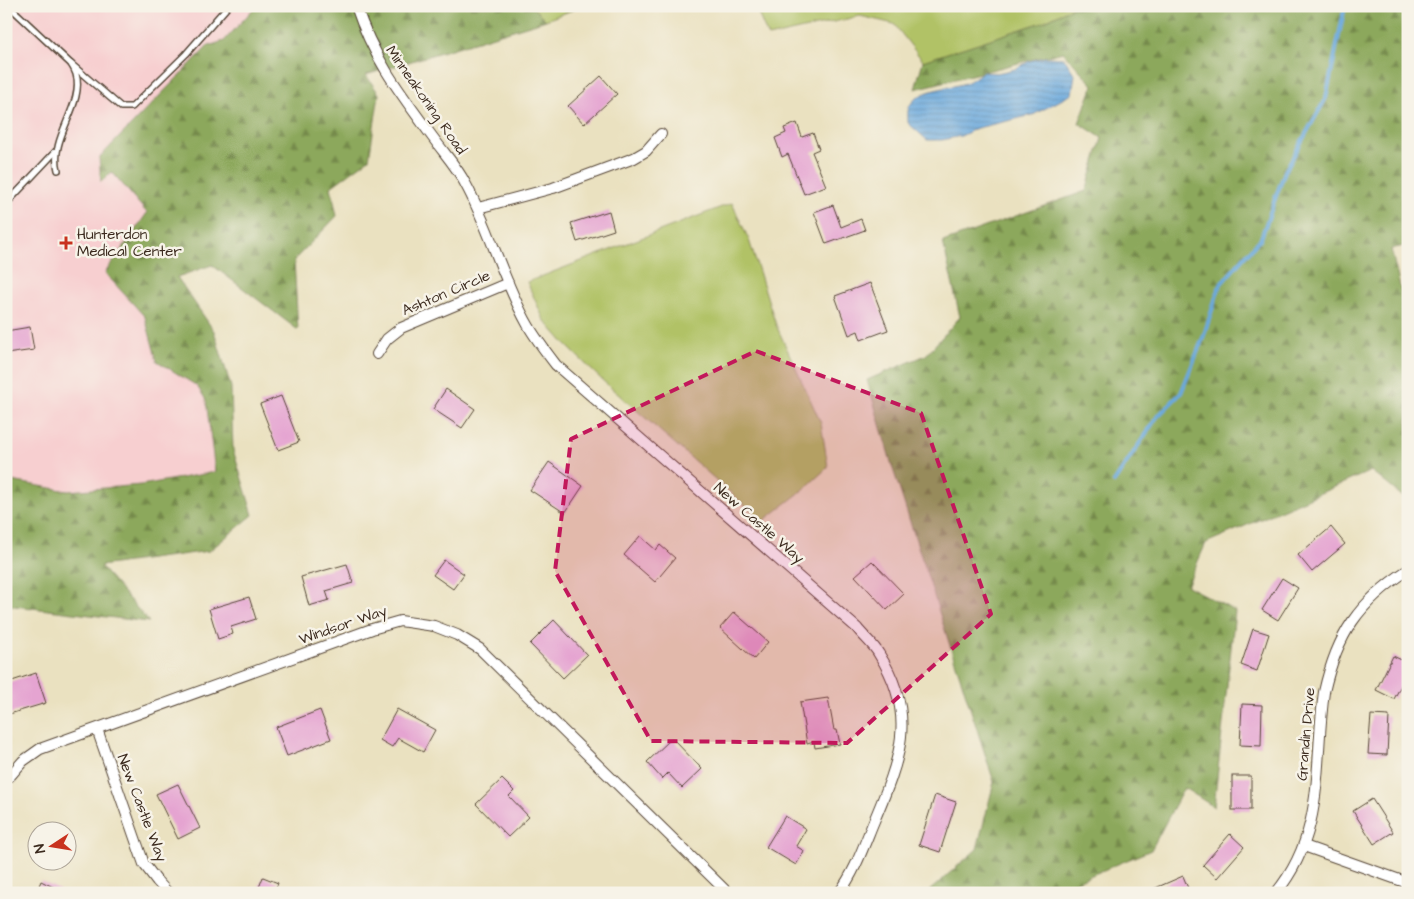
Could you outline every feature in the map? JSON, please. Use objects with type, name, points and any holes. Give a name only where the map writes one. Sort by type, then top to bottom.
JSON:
[{"type":"street","name":"Minneakoning Road","points":[[356,6],[364,31],[376,56],[391,80],[464,180],[478,208]]},
{"type":"street","points":[[478,208],[553,188],[634,158],[646,151],[661,134]]},
{"type":"street","name":"New Castle Way","points":[[478,208],[508,283],[527,323],[538,342],[556,365],[857,628],[879,653],[895,684],[902,711],[903,735],[884,796],[853,870],[839,893]]},
{"type":"street","name":"Ashton Circle","points":[[377,354],[387,339],[401,328],[508,283]]},
{"type":"street","name":"Grandin Drive","points":[[1276,893],[1293,869],[1304,846],[1312,818],[1324,692],[1342,636],[1353,618],[1369,601],[1386,585],[1408,570]]},
{"type":"street","name":"Windsor Way","points":[[10,776],[23,761],[40,749],[372,629],[400,621],[434,626],[457,635],[480,649],[728,893]]},
{"type":"street","name":"New Castle Way","points":[[97,728],[144,864],[168,893]]},
{"type":"street","points":[[1304,846],[1408,883]]},
{"type":"lane","points":[[9,6],[71,64],[121,107],[132,107],[186,54],[228,6]]},
{"type":"lane","points":[[58,170],[55,161],[56,151],[77,89],[77,75],[71,64]]},
{"type":"lane","points":[[6,204],[56,151]]},
{"type":"highlighted area","points":[[756,351],[921,413],[991,614],[847,743],[651,741],[555,571],[571,439]]},
{"type":"shaded area","name":"Hunterdon Medical Center","points":[[6,6],[256,6],[224,41],[208,46],[99,158],[101,181],[112,172],[147,213],[105,273],[145,317],[157,361],[197,386],[206,401],[216,472],[141,485],[68,491],[6,480]]},
{"type":"green space","points":[[256,6],[531,6],[546,20],[366,75],[379,94],[369,159],[331,187],[337,216],[294,260],[298,330],[212,265],[177,277],[214,331],[231,387],[233,450],[253,515],[209,551],[100,566],[149,622],[6,605],[6,480],[68,491],[141,485],[215,472],[206,400],[197,386],[157,361],[145,317],[105,273],[147,213],[112,172],[101,182],[99,158],[208,46],[224,41]]},
{"type":"green space","points":[[531,6],[583,6],[546,20]]},
{"type":"green space","points":[[755,6],[1075,6],[1043,22],[923,61],[894,24],[860,16],[768,37]]},
{"type":"green space","points":[[1075,6],[1408,6],[1408,245],[1391,249],[1408,320],[1408,501],[1371,471],[1206,543],[1187,586],[1235,611],[1214,807],[1184,788],[1151,850],[1049,893],[927,893],[977,849],[994,782],[893,469],[867,380],[926,355],[960,317],[943,242],[1086,191],[1102,138],[1079,123],[1093,85],[1063,52],[915,89],[923,61],[1043,22]]},
{"type":"green space","points":[[732,203],[749,240],[776,325],[821,423],[828,467],[802,491],[763,521],[602,380],[565,344],[544,320],[527,282]]},
{"type":"water","points":[[1045,57],[1064,58],[1075,75],[1072,94],[1033,115],[977,128],[961,136],[942,140],[927,140],[908,123],[909,107],[913,101],[925,93],[965,83],[982,72],[997,73],[1015,69],[1030,61]]},
{"type":"building","points":[[601,76],[617,94],[584,124],[568,106]]},
{"type":"building","points":[[797,123],[802,137],[813,133],[819,149],[812,152],[826,186],[804,194],[788,154],[782,157],[775,138],[786,133],[784,128]]},
{"type":"building","points":[[833,205],[841,227],[861,219],[865,230],[826,244],[814,212]]},
{"type":"building","points":[[609,211],[614,230],[577,242],[571,223]]},
{"type":"building","points":[[870,283],[888,330],[861,340],[858,331],[849,335],[835,296]]},
{"type":"building","points":[[30,327],[34,350],[6,354],[6,331]]},
{"type":"building","points":[[446,389],[475,409],[462,428],[433,409]]},
{"type":"building","points":[[281,396],[299,442],[278,450],[260,404]]},
{"type":"building","points":[[549,462],[583,486],[565,513],[530,490]]},
{"type":"building","points":[[1331,527],[1345,544],[1312,572],[1298,555]]},
{"type":"building","points":[[640,536],[656,550],[660,545],[675,558],[655,582],[624,555]]},
{"type":"building","points":[[444,560],[464,574],[453,589],[433,575]]},
{"type":"building","points":[[872,561],[904,594],[887,610],[855,576]]},
{"type":"building","points":[[347,564],[353,583],[326,591],[329,600],[309,606],[301,577]]},
{"type":"building","points":[[1282,578],[1298,588],[1278,620],[1262,610]]},
{"type":"building","points":[[249,597],[256,619],[231,627],[233,634],[218,639],[209,609]]},
{"type":"building","points":[[734,612],[768,642],[754,659],[720,628]]},
{"type":"building","points":[[554,620],[587,655],[563,678],[530,644]]},
{"type":"building","points":[[1253,629],[1269,634],[1257,671],[1241,665]]},
{"type":"building","points":[[1393,656],[1408,663],[1408,672],[1394,699],[1376,690]]},
{"type":"building","points":[[36,673],[46,703],[6,715],[6,683]]},
{"type":"building","points":[[828,698],[834,730],[837,730],[840,744],[815,748],[814,742],[807,744],[800,702]]},
{"type":"building","points":[[1242,704],[1262,705],[1261,746],[1240,745]]},
{"type":"building","points":[[397,709],[435,730],[423,752],[398,738],[392,747],[380,740]]},
{"type":"building","points":[[320,710],[331,739],[287,756],[276,727]]},
{"type":"building","points":[[1371,715],[1389,716],[1387,755],[1368,754]]},
{"type":"building","points":[[672,738],[702,769],[682,788],[668,773],[662,779],[647,762]]},
{"type":"building","points":[[1232,776],[1251,776],[1251,810],[1232,810]]},
{"type":"building","points":[[502,779],[514,791],[509,796],[529,817],[508,837],[476,804]]},
{"type":"building","points":[[178,784],[200,828],[178,839],[156,794]]},
{"type":"building","points":[[935,795],[956,802],[940,852],[919,845]]},
{"type":"building","points":[[1372,799],[1393,832],[1374,844],[1353,811]]},
{"type":"building","points":[[785,816],[806,829],[796,846],[804,851],[796,865],[766,847]]},
{"type":"building","points":[[1230,834],[1244,847],[1217,878],[1203,865]]},
{"type":"building","points":[[1183,876],[1190,893],[1144,893]]},
{"type":"building","points":[[263,877],[278,883],[274,893],[265,893],[258,890]]},
{"type":"building","points":[[41,881],[65,893],[36,893]]},
{"type":"waterway","points":[[1114,482],[1157,417],[1181,393],[1203,338],[1220,285],[1261,238],[1285,171],[1326,98],[1345,6]]},
{"type":"place","name":"Hunterdon Medical Center","points":[[66,243]]}]
